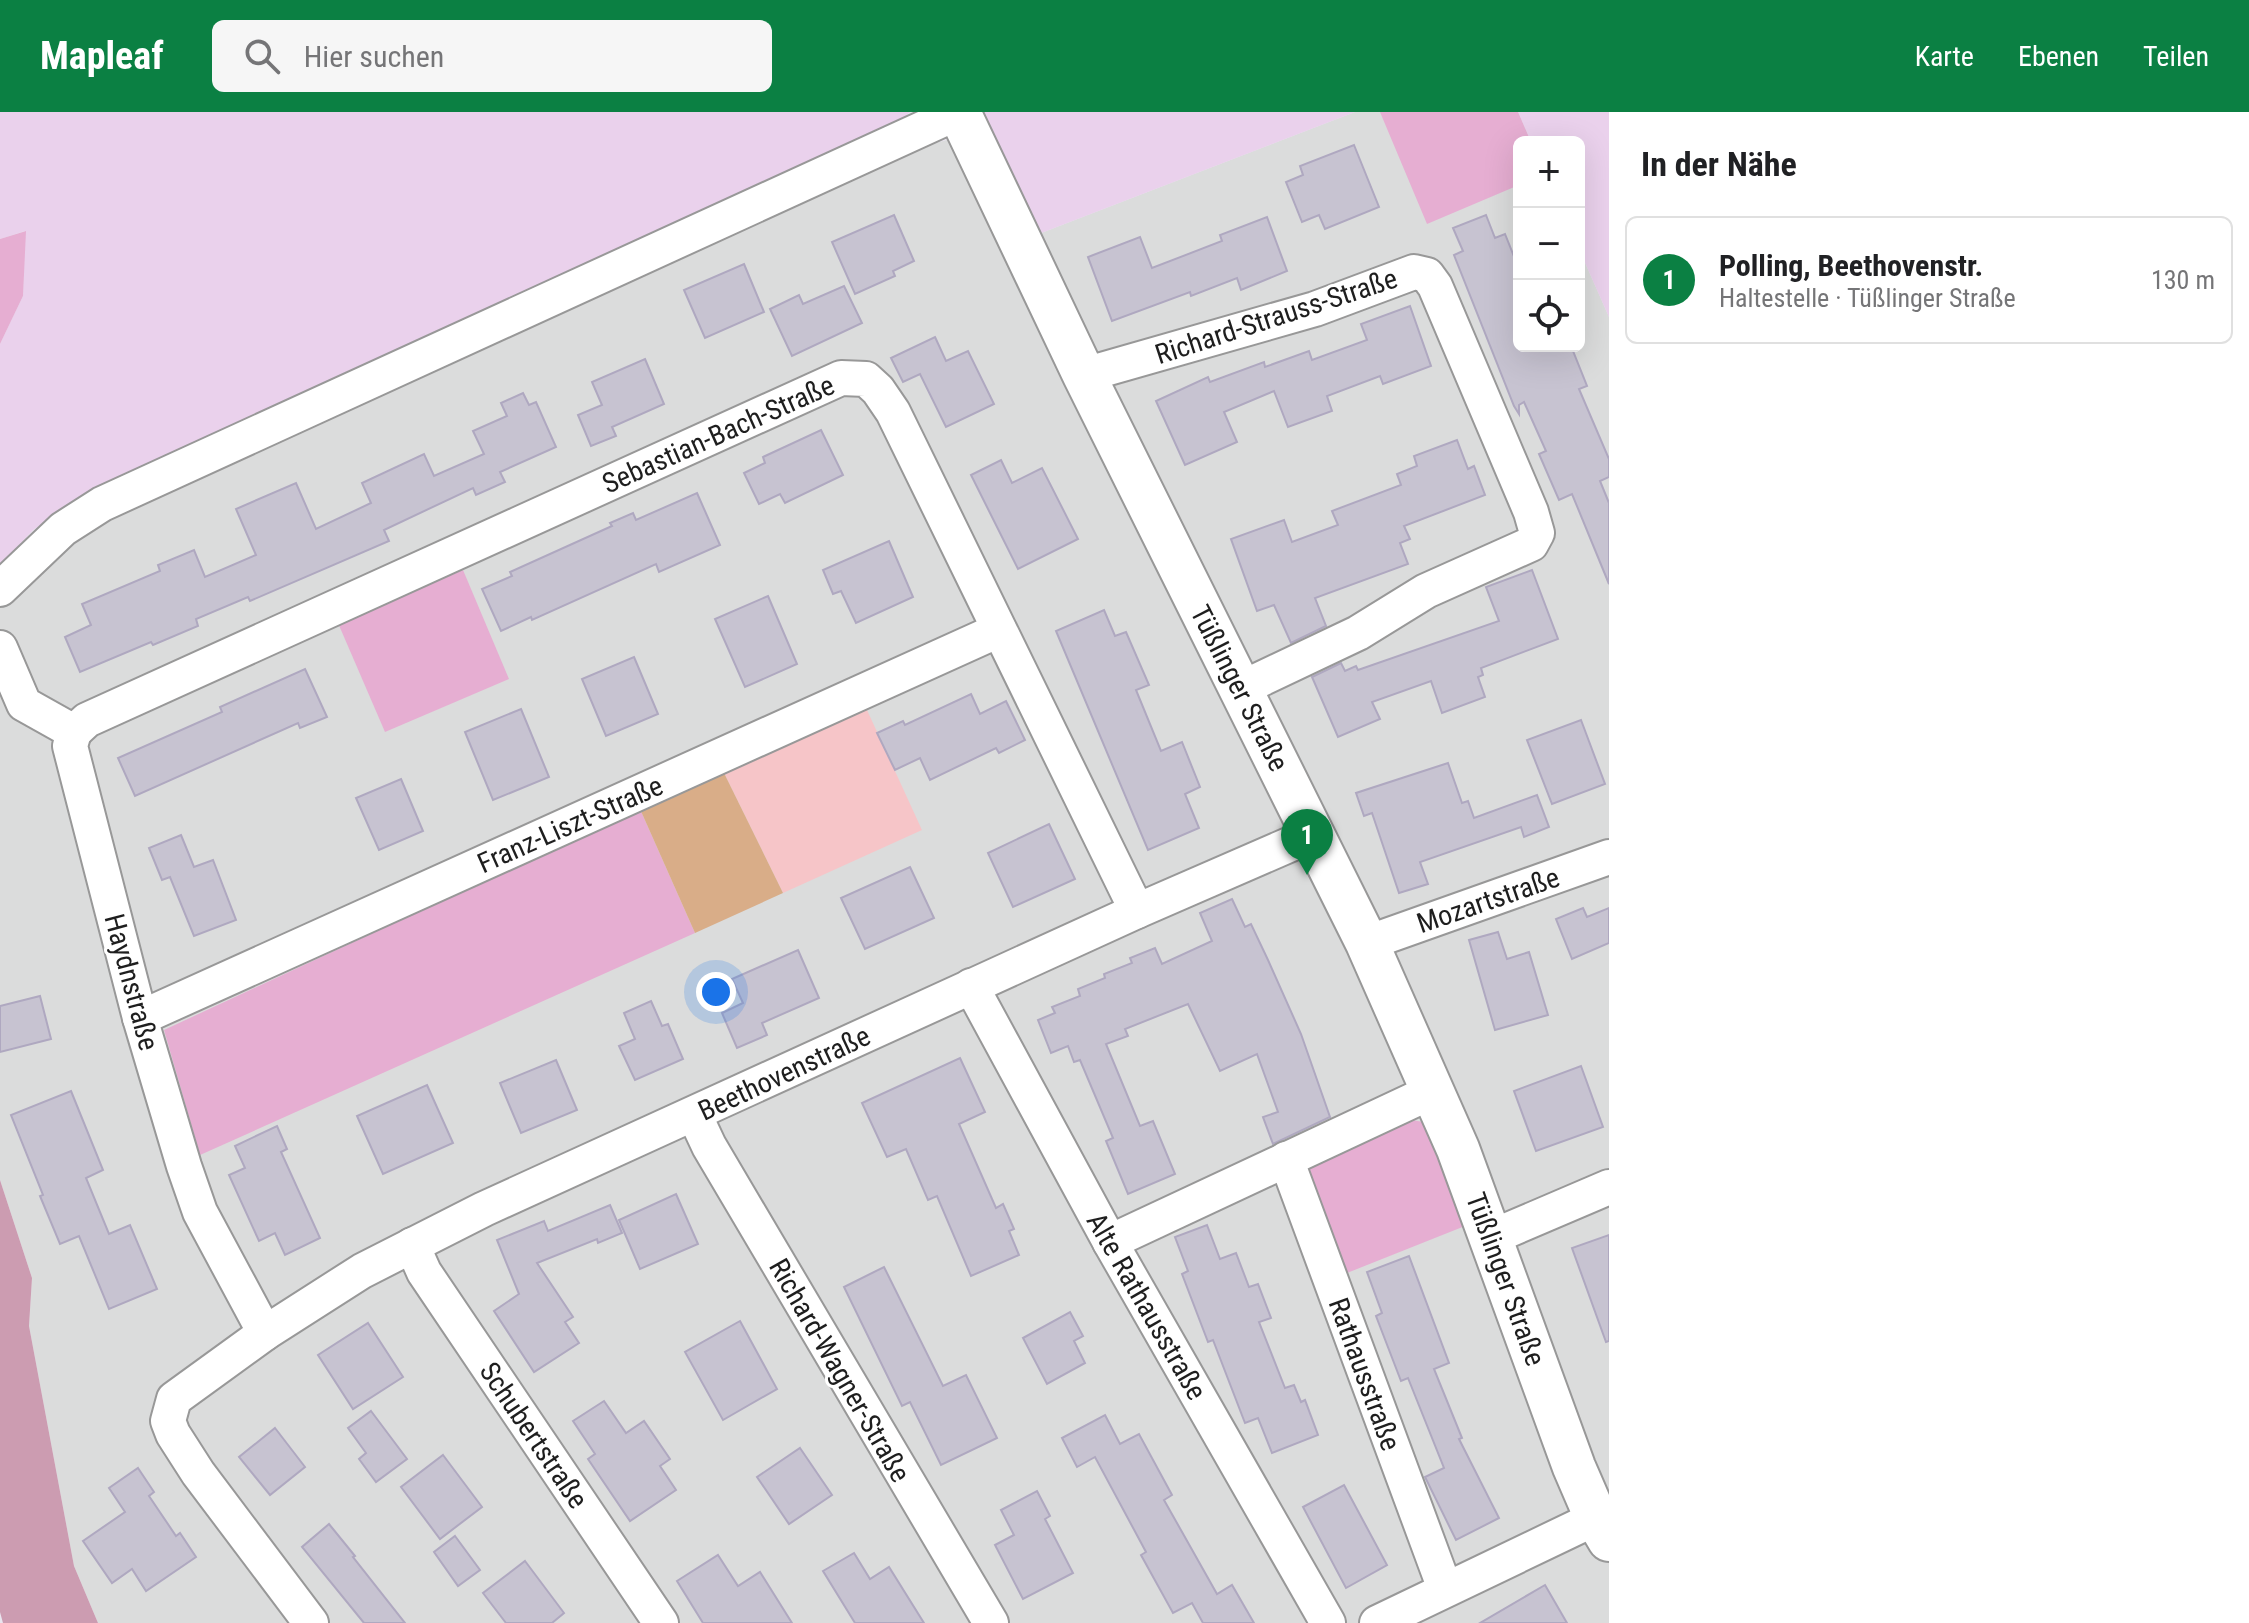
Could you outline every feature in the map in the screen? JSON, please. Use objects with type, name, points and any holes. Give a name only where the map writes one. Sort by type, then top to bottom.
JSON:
[{"type":"street","name":"Tüßlinger Straße","points":[[959,112],[1084,375],[1367,943],[1433,1091],[1492,1237],[1574,1467],[1602,1529]]},
{"type":"street","points":[[0,589],[63,529],[102,504],[959,112]]},
{"type":"street","name":"Richard-Strauss-Straße","points":[[1084,375],[1315,309],[1414,272],[1427,275],[1435,286],[1531,512],[1537,533],[1531,544],[1426,591],[1358,633],[1240,689]]},
{"type":"street","name":"Sebastian-Bach-Straße","points":[[74,732],[87,720],[841,378],[866,379],[893,412],[1137,911]]},
{"type":"street","name":"Franz-Liszt-Straße","points":[[140,1018],[999,630]]},
{"type":"street","points":[[0,648],[12,704],[74,732]]},
{"type":"street","name":"Haydnstraße","points":[[74,732],[70,746],[140,1018],[184,1166],[200,1212],[265,1333]]},
{"type":"street","name":"Beethovenstraße","points":[[265,1333],[362,1271],[484,1209],[1137,911],[1314,834]]},
{"type":"street","name":"Mozartstraße","points":[[1367,943],[1609,857]]},
{"type":"street","name":"Alte Rathausstraße","points":[[971,986],[1110,1242],[1328,1623]]},
{"type":"street","points":[[1110,1242],[1433,1091]]},
{"type":"street","name":"Richard-Wagner-Straße","points":[[694,1114],[709,1146],[991,1623]]},
{"type":"street","name":"Rathausstraße","points":[[1286,1159],[1445,1589]]},
{"type":"street","points":[[1492,1237],[1609,1187]]},
{"type":"street","name":"Schubertstraße","points":[[412,1245],[424,1272],[661,1623]]},
{"type":"street","points":[[265,1333],[174,1399],[168,1421],[198,1473],[311,1623]]},
{"type":"street","points":[[1377,1623],[1445,1589],[1602,1529]]},
{"type":"shaded area","points":[[0,112],[910,112],[896,124],[91,489],[33,530],[0,565],[0,344],[23,296],[25,231],[0,239]]},
{"type":"shaded area","points":[[978,112],[1355,112],[1036,235]]},
{"type":"shaded area","points":[[1355,112],[1518,112],[1528,136],[1513,136],[1513,352],[1585,352],[1585,263],[1609,317],[1609,1623],[98,1623],[74,1566],[29,1326],[32,1278],[0,1180],[0,606],[59,541],[916,148],[986,130],[1036,235]]},
{"type":"shaded area","points":[[1380,112],[1518,112],[1528,136],[1513,136],[1513,188],[1427,224]]},
{"type":"shaded area","points":[[1518,112],[1609,112],[1609,317],[1585,263],[1585,136],[1528,136]]},
{"type":"shaded area","points":[[26,231],[23,296],[0,344],[0,239]]},
{"type":"shaded area","points":[[463,570],[509,679],[385,732],[338,623]]},
{"type":"shaded area","points":[[867,710],[922,830],[783,893],[724,773]]},
{"type":"shaded area","points":[[724,773],[783,893],[695,933],[640,809]]},
{"type":"shaded area","points":[[640,809],[695,933],[200,1155],[164,1030]]},
{"type":"shaded area","points":[[1412,1120],[1423,1122],[1465,1226],[1342,1275],[1306,1168]]},
{"type":"shaded area","points":[[0,1180],[32,1278],[29,1326],[74,1566],[98,1623],[3,1623],[0,1612]]},
{"type":"building","points":[[1354,145],[1379,207],[1325,229],[1319,215],[1302,222],[1286,182],[1303,175],[1300,166]]},
{"type":"building","points":[[894,215],[914,261],[893,271],[895,276],[855,294],[832,242]]},
{"type":"building","points":[[1486,215],[1495,238],[1505,234],[1513,254],[1513,352],[1573,352],[1587,386],[1579,389],[1609,459],[1609,477],[1600,481],[1609,503],[1609,584],[1572,494],[1559,500],[1539,454],[1546,451],[1524,402],[1519,405],[1519,414],[1514,406],[1454,255],[1463,251],[1453,228]]},
{"type":"building","points":[[1267,217],[1287,271],[1241,290],[1237,278],[1112,321],[1088,257],[1140,237],[1152,268],[1222,241],[1220,235]]},
{"type":"building","points":[[744,264],[764,312],[705,338],[684,290]]},
{"type":"building","points":[[844,286],[862,323],[792,356],[770,309],[799,295],[803,304]]},
{"type":"building","points":[[1410,306],[1431,366],[1383,384],[1380,376],[1327,396],[1332,411],[1288,427],[1274,391],[1224,412],[1237,442],[1185,465],[1156,401],[1208,377],[1210,382],[1264,362],[1265,367],[1309,351],[1312,360],[1367,340],[1361,324]]},
{"type":"building","points":[[935,337],[946,361],[968,351],[994,404],[946,427],[920,374],[903,382],[891,358]]},
{"type":"building","points":[[645,359],[664,404],[612,427],[616,436],[591,446],[578,415],[602,405],[592,382]]},
{"type":"building","points":[[523,393],[529,405],[536,402],[556,447],[500,472],[505,482],[476,495],[473,488],[384,530],[389,541],[250,601],[248,597],[196,619],[198,626],[80,672],[65,637],[91,625],[82,604],[160,571],[158,565],[194,550],[205,577],[256,555],[236,509],[296,483],[316,529],[371,503],[362,483],[424,454],[434,476],[484,454],[473,431],[507,416],[501,403]]},
{"type":"building","points":[[821,430],[843,475],[785,503],[780,494],[759,504],[744,473],[765,463],[763,457]]},
{"type":"building","points":[[1457,440],[1468,469],[1474,466],[1485,495],[1404,526],[1410,539],[1400,543],[1408,564],[1315,598],[1326,626],[1291,643],[1274,605],[1257,611],[1231,539],[1284,520],[1292,542],[1338,525],[1332,511],[1401,485],[1397,474],[1417,466],[1414,456]]},
{"type":"building","points":[[1001,460],[1012,483],[1042,468],[1078,539],[1018,569],[971,475]]},
{"type":"building","points":[[697,493],[720,545],[659,572],[656,564],[501,631],[482,589],[512,576],[510,572],[612,526],[610,523],[633,513],[636,520]]},
{"type":"building","points":[[889,541],[913,597],[856,623],[841,591],[833,594],[823,570]]},
{"type":"building","points":[[1532,570],[1558,639],[1481,668],[1483,675],[1478,677],[1485,697],[1442,713],[1431,681],[1372,702],[1380,719],[1338,737],[1312,677],[1341,663],[1345,671],[1356,666],[1358,670],[1499,621],[1486,587]]},
{"type":"building","points":[[768,596],[797,664],[745,687],[715,619]]},
{"type":"building","points":[[1104,610],[1115,636],[1126,632],[1149,685],[1136,690],[1161,751],[1182,742],[1200,787],[1185,794],[1199,828],[1148,850],[1056,631]]},
{"type":"building","points":[[634,657],[658,714],[606,736],[582,679]]},
{"type":"building","points":[[305,669],[327,717],[300,728],[298,723],[135,796],[118,758],[222,712],[220,707]]},
{"type":"building","points":[[971,694],[980,714],[1006,701],[1025,740],[999,753],[996,748],[930,780],[920,758],[895,770],[877,733],[903,721],[905,725]]},
{"type":"building","points":[[521,709],[549,777],[493,800],[465,732]]},
{"type":"building","points":[[1581,720],[1605,784],[1552,804],[1527,740]]},
{"type":"building","points":[[1448,763],[1462,803],[1468,801],[1474,818],[1537,795],[1549,827],[1524,837],[1521,827],[1420,862],[1428,884],[1399,893],[1372,813],[1364,816],[1356,793]]},
{"type":"building","points":[[401,779],[423,831],[379,850],[356,798]]},
{"type":"building","points":[[1049,824],[1075,879],[1013,907],[988,853]]},
{"type":"building","points":[[181,835],[194,867],[213,860],[236,920],[194,936],[170,877],[162,880],[149,848]]},
{"type":"building","points":[[910,867],[934,918],[865,949],[841,898]]},
{"type":"building","points":[[1232,899],[1245,927],[1251,924],[1268,960],[1301,1034],[1330,1117],[1273,1144],[1263,1117],[1278,1112],[1257,1054],[1220,1071],[1188,1004],[1125,1029],[1128,1036],[1106,1044],[1140,1126],[1153,1121],[1175,1174],[1128,1194],[1106,1141],[1113,1138],[1080,1060],[1074,1062],[1068,1046],[1051,1053],[1038,1020],[1055,1013],[1052,1007],[1080,996],[1078,989],[1132,963],[1130,958],[1155,948],[1162,964],[1212,941],[1200,913]]},
{"type":"building","points":[[1583,908],[1587,917],[1609,908],[1609,943],[1572,959],[1556,919]]},
{"type":"building","points":[[1498,932],[1507,959],[1529,952],[1548,1015],[1495,1030],[1469,940]]},
{"type":"building","points":[[798,950],[819,998],[762,1023],[767,1035],[737,1048],[722,1013],[743,1003],[732,979]]},
{"type":"building","points":[[40,996],[51,1039],[0,1052],[0,1006]]},
{"type":"building","points":[[651,1001],[662,1026],[668,1024],[683,1059],[635,1080],[619,1046],[635,1039],[624,1013]]},
{"type":"building","points":[[960,1058],[985,1112],[959,1124],[996,1208],[1003,1204],[1014,1229],[1009,1231],[1019,1255],[971,1276],[937,1196],[928,1200],[906,1149],[887,1157],[862,1103]]},
{"type":"building","points":[[556,1060],[577,1110],[521,1133],[500,1083]]},
{"type":"building","points":[[1581,1066],[1603,1127],[1536,1151],[1514,1091]]},
{"type":"building","points":[[427,1085],[453,1143],[383,1174],[357,1116]]},
{"type":"building","points":[[71,1091],[103,1170],[86,1178],[109,1234],[130,1225],[157,1289],[109,1309],[79,1236],[60,1244],[11,1115]]},
{"type":"building","points":[[277,1126],[287,1149],[281,1152],[320,1238],[285,1255],[275,1233],[259,1241],[229,1175],[245,1168],[235,1146]]},
{"type":"building","points":[[676,1194],[698,1244],[640,1269],[619,1220]]},
{"type":"building","points":[[610,1205],[622,1233],[598,1243],[597,1239],[537,1263],[573,1317],[565,1322],[579,1343],[534,1372],[494,1311],[519,1294],[497,1240],[544,1221],[548,1231]]},
{"type":"building","points":[[1207,1225],[1220,1259],[1236,1253],[1249,1287],[1258,1284],[1271,1318],[1259,1322],[1285,1388],[1294,1385],[1301,1402],[1305,1400],[1318,1435],[1272,1453],[1258,1418],[1245,1423],[1213,1340],[1208,1342],[1182,1274],[1188,1271],[1175,1237]]},
{"type":"building","points":[[1609,1235],[1609,1341],[1606,1342],[1572,1248]]},
{"type":"building","points":[[1409,1256],[1449,1363],[1434,1369],[1462,1438],[1459,1439],[1499,1518],[1456,1540],[1425,1477],[1444,1468],[1408,1378],[1401,1381],[1376,1316],[1382,1313],[1367,1272]]},
{"type":"building","points":[[884,1267],[943,1386],[966,1375],[997,1438],[941,1465],[910,1402],[902,1406],[844,1287]]},
{"type":"building","points":[[1070,1312],[1083,1336],[1074,1341],[1085,1363],[1047,1384],[1023,1338]]},
{"type":"building","points":[[740,1321],[777,1389],[723,1420],[685,1352]]},
{"type":"building","points":[[368,1323],[403,1377],[353,1409],[318,1355]]},
{"type":"building","points":[[604,1401],[626,1433],[644,1421],[670,1459],[660,1466],[676,1490],[630,1521],[588,1459],[595,1454],[573,1421]]},
{"type":"building","points":[[371,1411],[407,1459],[376,1482],[359,1459],[366,1453],[348,1428]]},
{"type":"building","points":[[1105,1415],[1120,1444],[1139,1434],[1172,1495],[1164,1500],[1217,1594],[1232,1585],[1254,1623],[1203,1623],[1192,1603],[1173,1613],[1141,1555],[1146,1552],[1095,1457],[1077,1467],[1062,1438]]},
{"type":"building","points":[[275,1428],[305,1467],[270,1495],[239,1457]]},
{"type":"building","points":[[800,1448],[832,1495],[789,1524],[757,1477]]},
{"type":"building","points":[[443,1455],[482,1507],[440,1539],[401,1487]]},
{"type":"building","points":[[138,1468],[154,1492],[149,1496],[176,1536],[180,1533],[196,1557],[146,1591],[132,1569],[112,1583],[83,1541],[125,1512],[109,1488]]},
{"type":"building","points":[[1344,1485],[1387,1565],[1346,1588],[1303,1507]]},
{"type":"building","points":[[1037,1491],[1050,1516],[1045,1519],[1073,1573],[1023,1599],[995,1545],[1014,1535],[1001,1510]]},
{"type":"building","points":[[329,1524],[405,1623],[364,1623],[302,1547]]},
{"type":"building","points":[[455,1536],[480,1570],[458,1586],[434,1552]]},
{"type":"building","points":[[854,1553],[870,1579],[889,1567],[924,1623],[855,1623],[823,1571]]},
{"type":"building","points":[[718,1555],[738,1586],[760,1572],[792,1623],[703,1623],[677,1581]]},
{"type":"building","points":[[525,1561],[564,1613],[552,1623],[506,1623],[483,1593]]},
{"type":"building","points":[[1545,1585],[1567,1623],[1480,1623]]},
{"type":"place","name":"Polling, Beethovenstr.","points":[[1307,875]]}]
